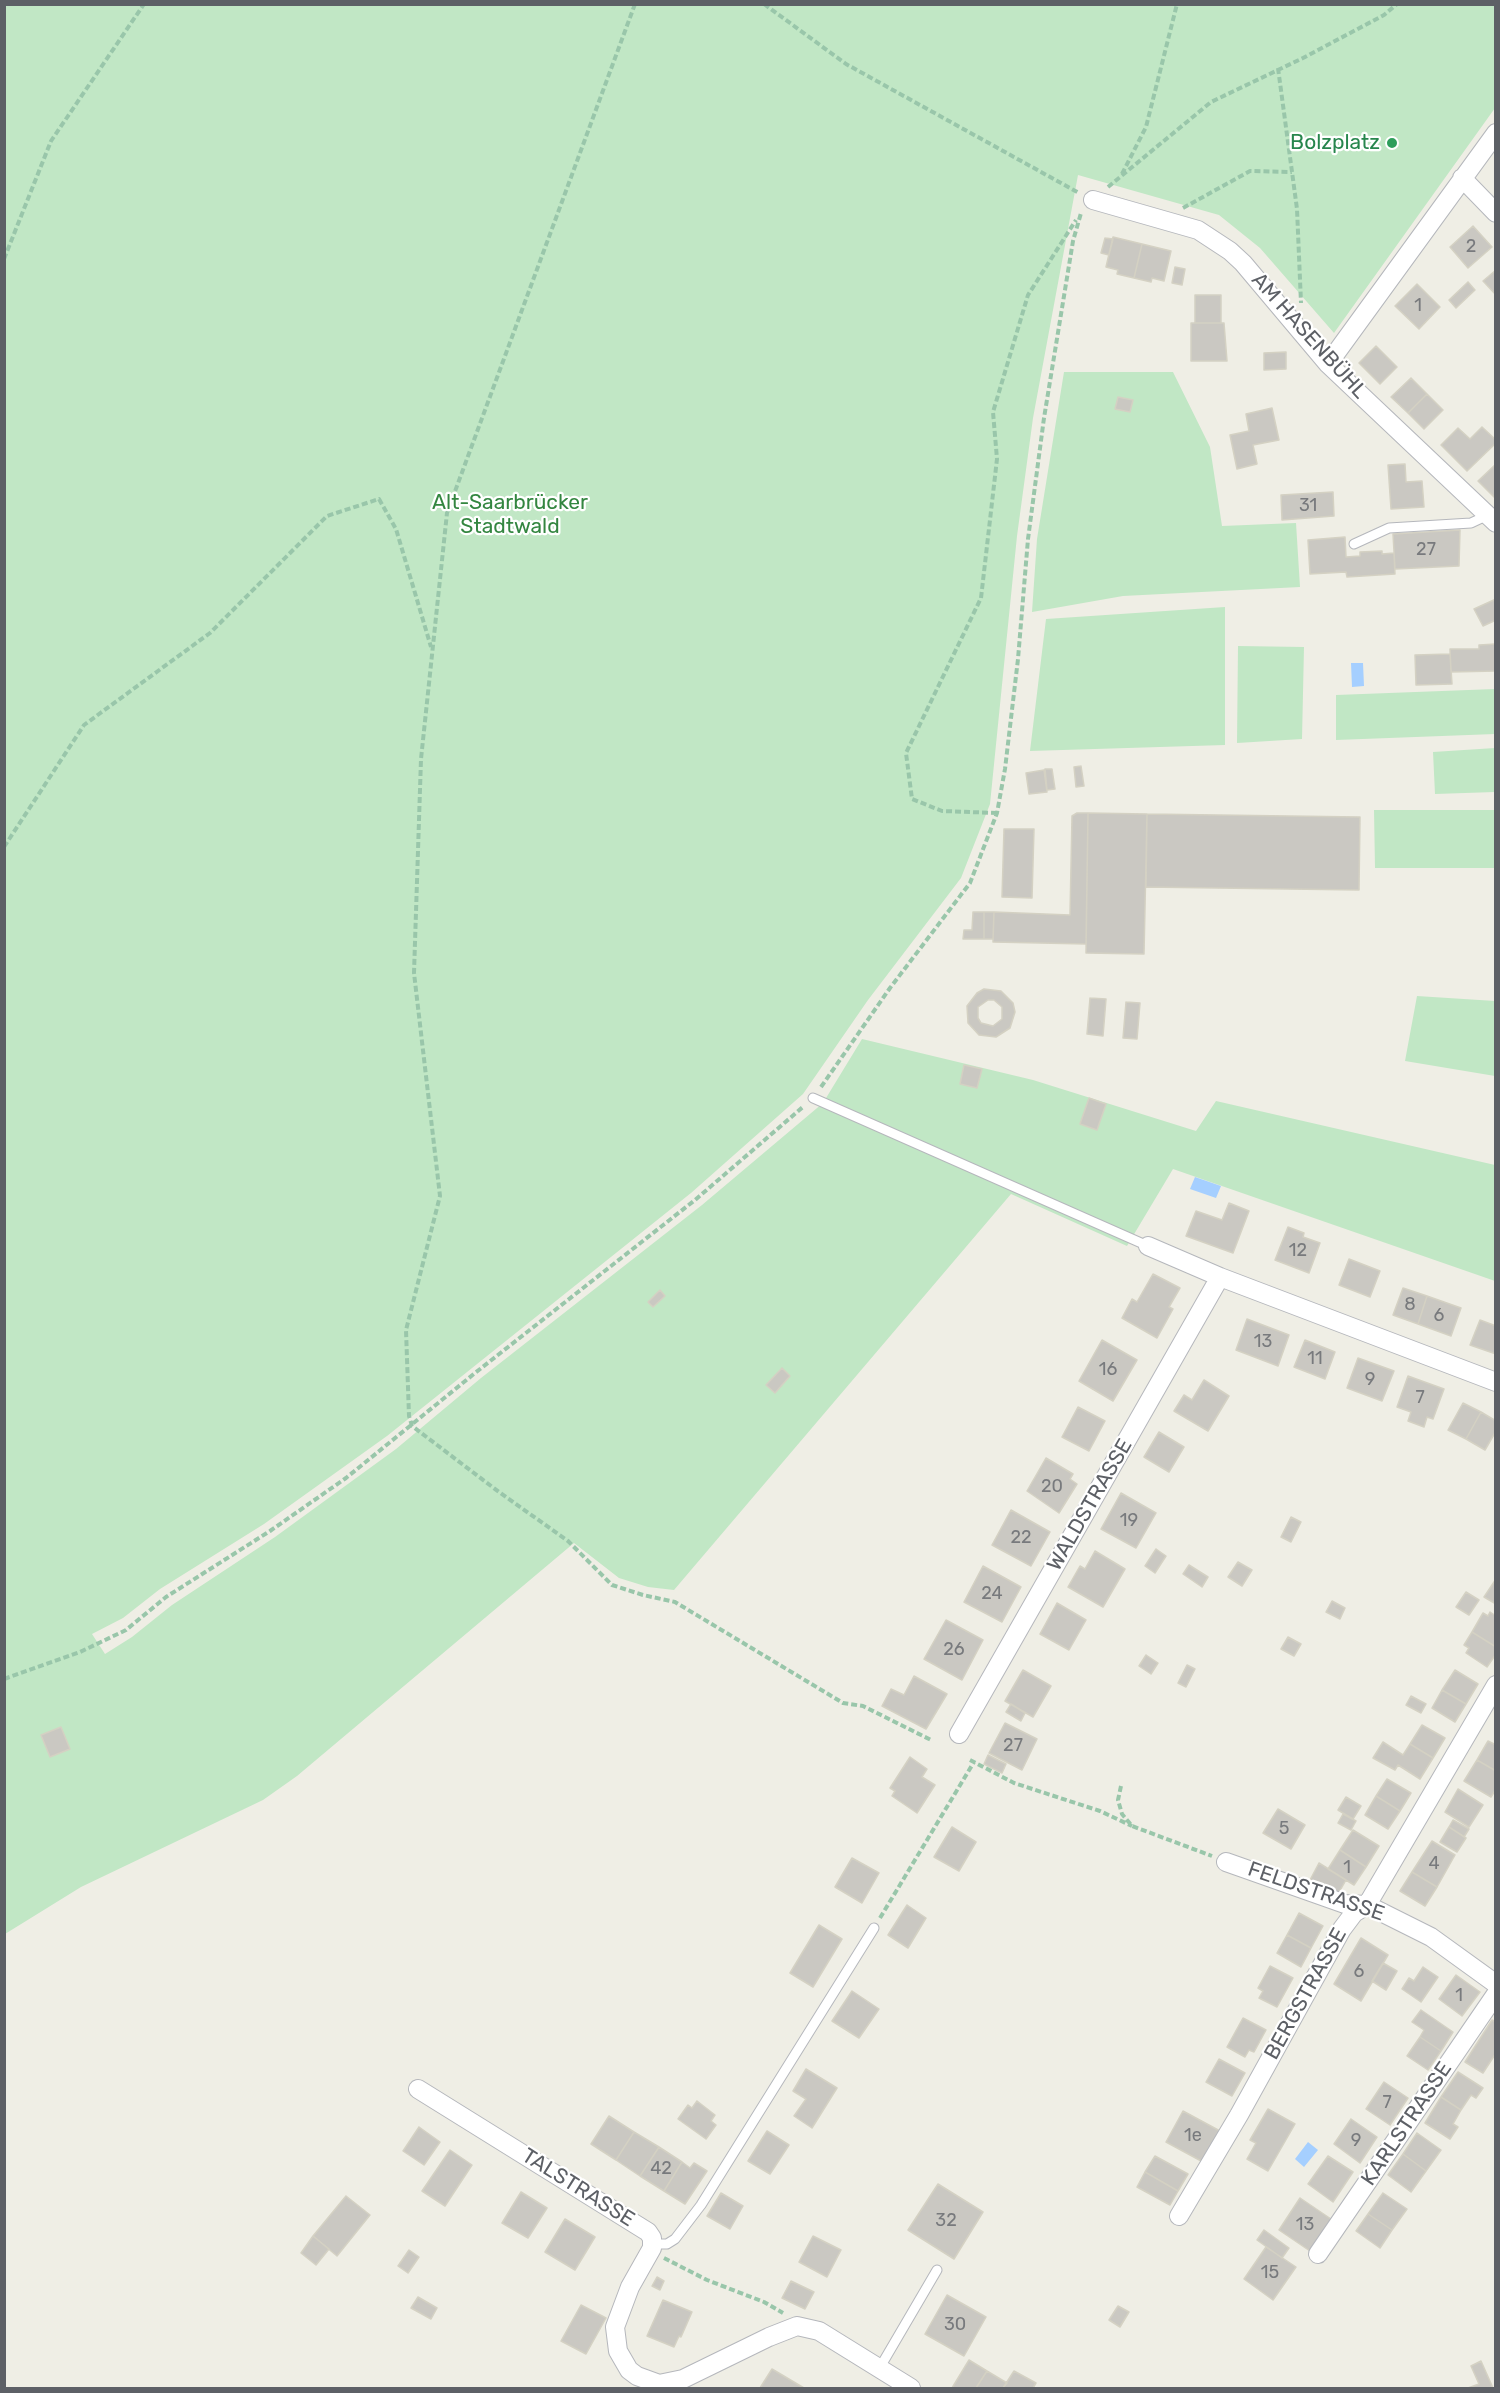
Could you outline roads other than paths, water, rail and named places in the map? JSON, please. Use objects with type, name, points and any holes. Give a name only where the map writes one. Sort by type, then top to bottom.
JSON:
[{"type":"street","points":[[1328,364],[1496,132]]},
{"type":"street","points":[[1462,178],[1496,213]]},
{"type":"street","name":"AM HASENBÜHL","points":[[1093,200],[1207,234],[1230,251],[1243,263],[1328,364],[1492,519]]},
{"type":"street","points":[[1148,1246],[1220,1277],[1496,1382]]},
{"type":"street","name":"WALDSTRASSE","points":[[959,1734],[1220,1277]]},
{"type":"street","name":"BERGSTRASSE","points":[[1179,2216],[1239,2115],[1342,1929],[1354,1913],[1367,1905],[1496,1685]]},
{"type":"street","name":"FELDSTRASSE","points":[[1226,1862],[1346,1905],[1367,1905],[1431,1938],[1496,1984]]},
{"type":"street","name":"KARLSTRASSE","points":[[1318,2254],[1496,1994]]},
{"type":"street","name":"TALSTRASSE","points":[[418,2089],[648,2232],[653,2244],[630,2287],[615,2327],[618,2350],[629,2370],[637,2376],[659,2384],[683,2379],[796,2326],[819,2331],[879,2369]]},
{"type":"street","points":[[879,2369],[910,2388]]},
{"type":"lane","points":[[1354,544],[1389,528],[1471,523],[1492,519]]},
{"type":"lane","points":[[813,1098],[1148,1246]]},
{"type":"lane","points":[[653,2244],[667,2244],[675,2239],[701,2205],[874,1928]]},
{"type":"lane","points":[[879,2369],[937,2270]]},
{"type":"water","points":[[1351,663],[1363,663],[1364,686],[1352,687]]},
{"type":"water","points":[[1195,1177],[1221,1186],[1216,1198],[1190,1189]]},
{"type":"water","points":[[1308,2142],[1318,2150],[1304,2167],[1295,2159]]},
{"type":"place","name":"Bolzplatz","points":[[1392,143]]},
{"type":"park label","name":"Alt-Saarbrücker Stadtwald","points":[[510,515]]}]
